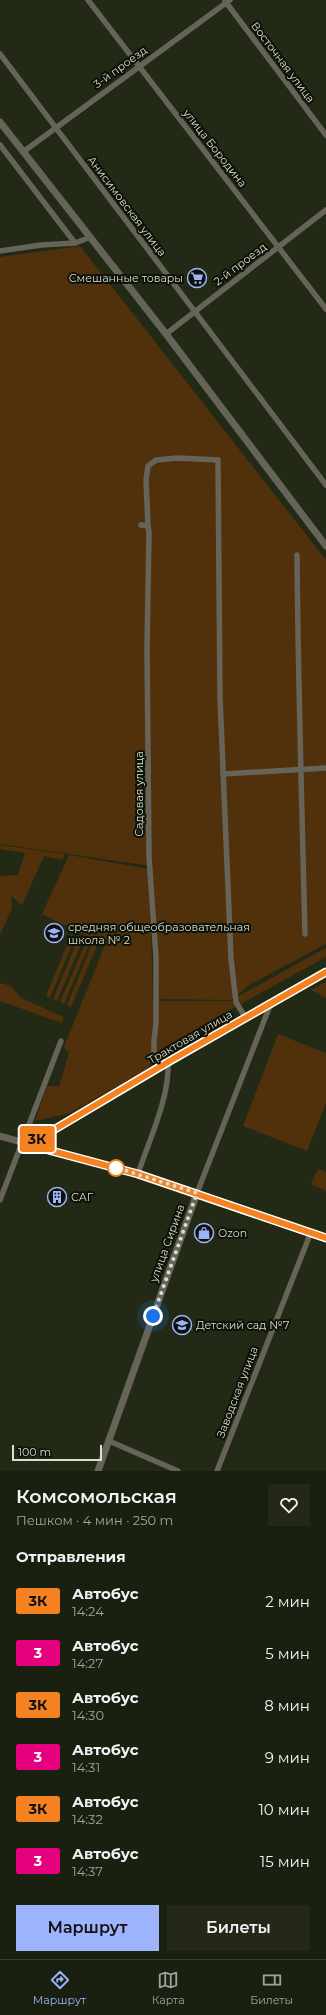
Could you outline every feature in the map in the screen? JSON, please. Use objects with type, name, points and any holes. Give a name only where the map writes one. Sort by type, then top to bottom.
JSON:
[{"type":"street","name":"улица Бородина","points":[[88,0],[280,247],[326,309]]},
{"type":"street","name":"3-й проезд","points":[[23,152],[227,1]]},
{"type":"street","name":"Восточная улица","points":[[227,1],[326,135]]},
{"type":"street","name":"Анисимовская улица","points":[[0,54],[326,485]]},
{"type":"street","points":[[0,122],[166,334],[326,546]]},
{"type":"street","points":[[0,145],[75,243]]},
{"type":"street","name":"2-й проезд","points":[[166,334],[326,210]]},
{"type":"street","points":[[0,250],[75,243],[91,237]]},
{"type":"street","name":"Садовая улица","points":[[157,1068],[154,1053],[156,1023],[156,957],[150,857],[147,648],[148,526],[146,480],[148,466],[156,460],[178,458],[218,460],[220,697],[223,774]]},
{"type":"street","points":[[141,525],[148,526]]},
{"type":"street","points":[[297,555],[298,695],[305,934]]},
{"type":"street","points":[[245,1017],[236,1002],[231,959],[223,774],[326,768]]},
{"type":"street","name":"Трактовая улица","points":[[22,1143],[40,1138],[157,1068],[326,972]]},
{"type":"street","name":"улица Сирина","points":[[98,1471],[197,1193],[271,1002]]},
{"type":"street","points":[[0,1200],[61,1041]]},
{"type":"street","points":[[138,1174],[164,1096],[169,1072],[168,1062]]},
{"type":"street","points":[[0,1136],[138,1174],[326,1238]]},
{"type":"street","name":"Заводская улица","points":[[217,1471],[312,1232]]},
{"type":"street","points":[[109,1441],[178,1471]]},
{"type":"shaded area","points":[[80,246],[326,560],[326,944],[249,985],[232,1000],[154,999],[151,866],[0,844],[0,257]]},
{"type":"shaded area","points":[[0,845],[65,854],[62,860],[44,856],[22,905],[11,896],[12,908],[0,935],[0,876],[18,875],[25,853],[0,849]]},
{"type":"shaded area","points":[[69,855],[149,869],[153,1001],[233,1001],[235,1007],[161,1049],[147,1069],[70,1113],[35,1121],[47,1086],[59,1086],[69,1053],[64,1047],[105,945],[42,914]]},
{"type":"shaded area","points":[[71,935],[75,937],[50,998],[46,996]]},
{"type":"shaded area","points":[[78,939],[83,940],[57,1001],[53,999]]},
{"type":"shaded area","points":[[86,942],[90,943],[64,1004],[60,1002]]},
{"type":"shaded area","points":[[92,944],[97,946],[71,1007],[67,1005]]},
{"type":"shaded area","points":[[326,948],[326,957],[241,1004],[237,997]]},
{"type":"shaded area","points":[[326,982],[326,998],[311,990]]},
{"type":"shaded area","points":[[0,983],[11,986],[21,998],[64,1017],[62,1023],[0,1001]]},
{"type":"shaded area","points":[[278,1034],[326,1053],[326,1103],[307,1151],[243,1126]]},
{"type":"shaded area","points":[[318,1169],[326,1172],[326,1191],[311,1184]]},
{"type":"bus line","name":"3К","points":[[326,972],[271,1002],[40,1138],[22,1143],[138,1174],[326,1238]]},
{"type":"place","name":"Смешанные товары","points":[[197,278]]},
{"type":"place","name":"средняя общеобразовательная школа № 2","points":[[54,933]]},
{"type":"place","name":"САГ","points":[[57,1197]]},
{"type":"place","name":"Ozon","points":[[204,1233]]},
{"type":"place","name":"Детский сад №7","points":[[182,1325]]},
{"type":"route","points":[[116,1168],[111,1166],[197,1193],[153,1316]]}]
